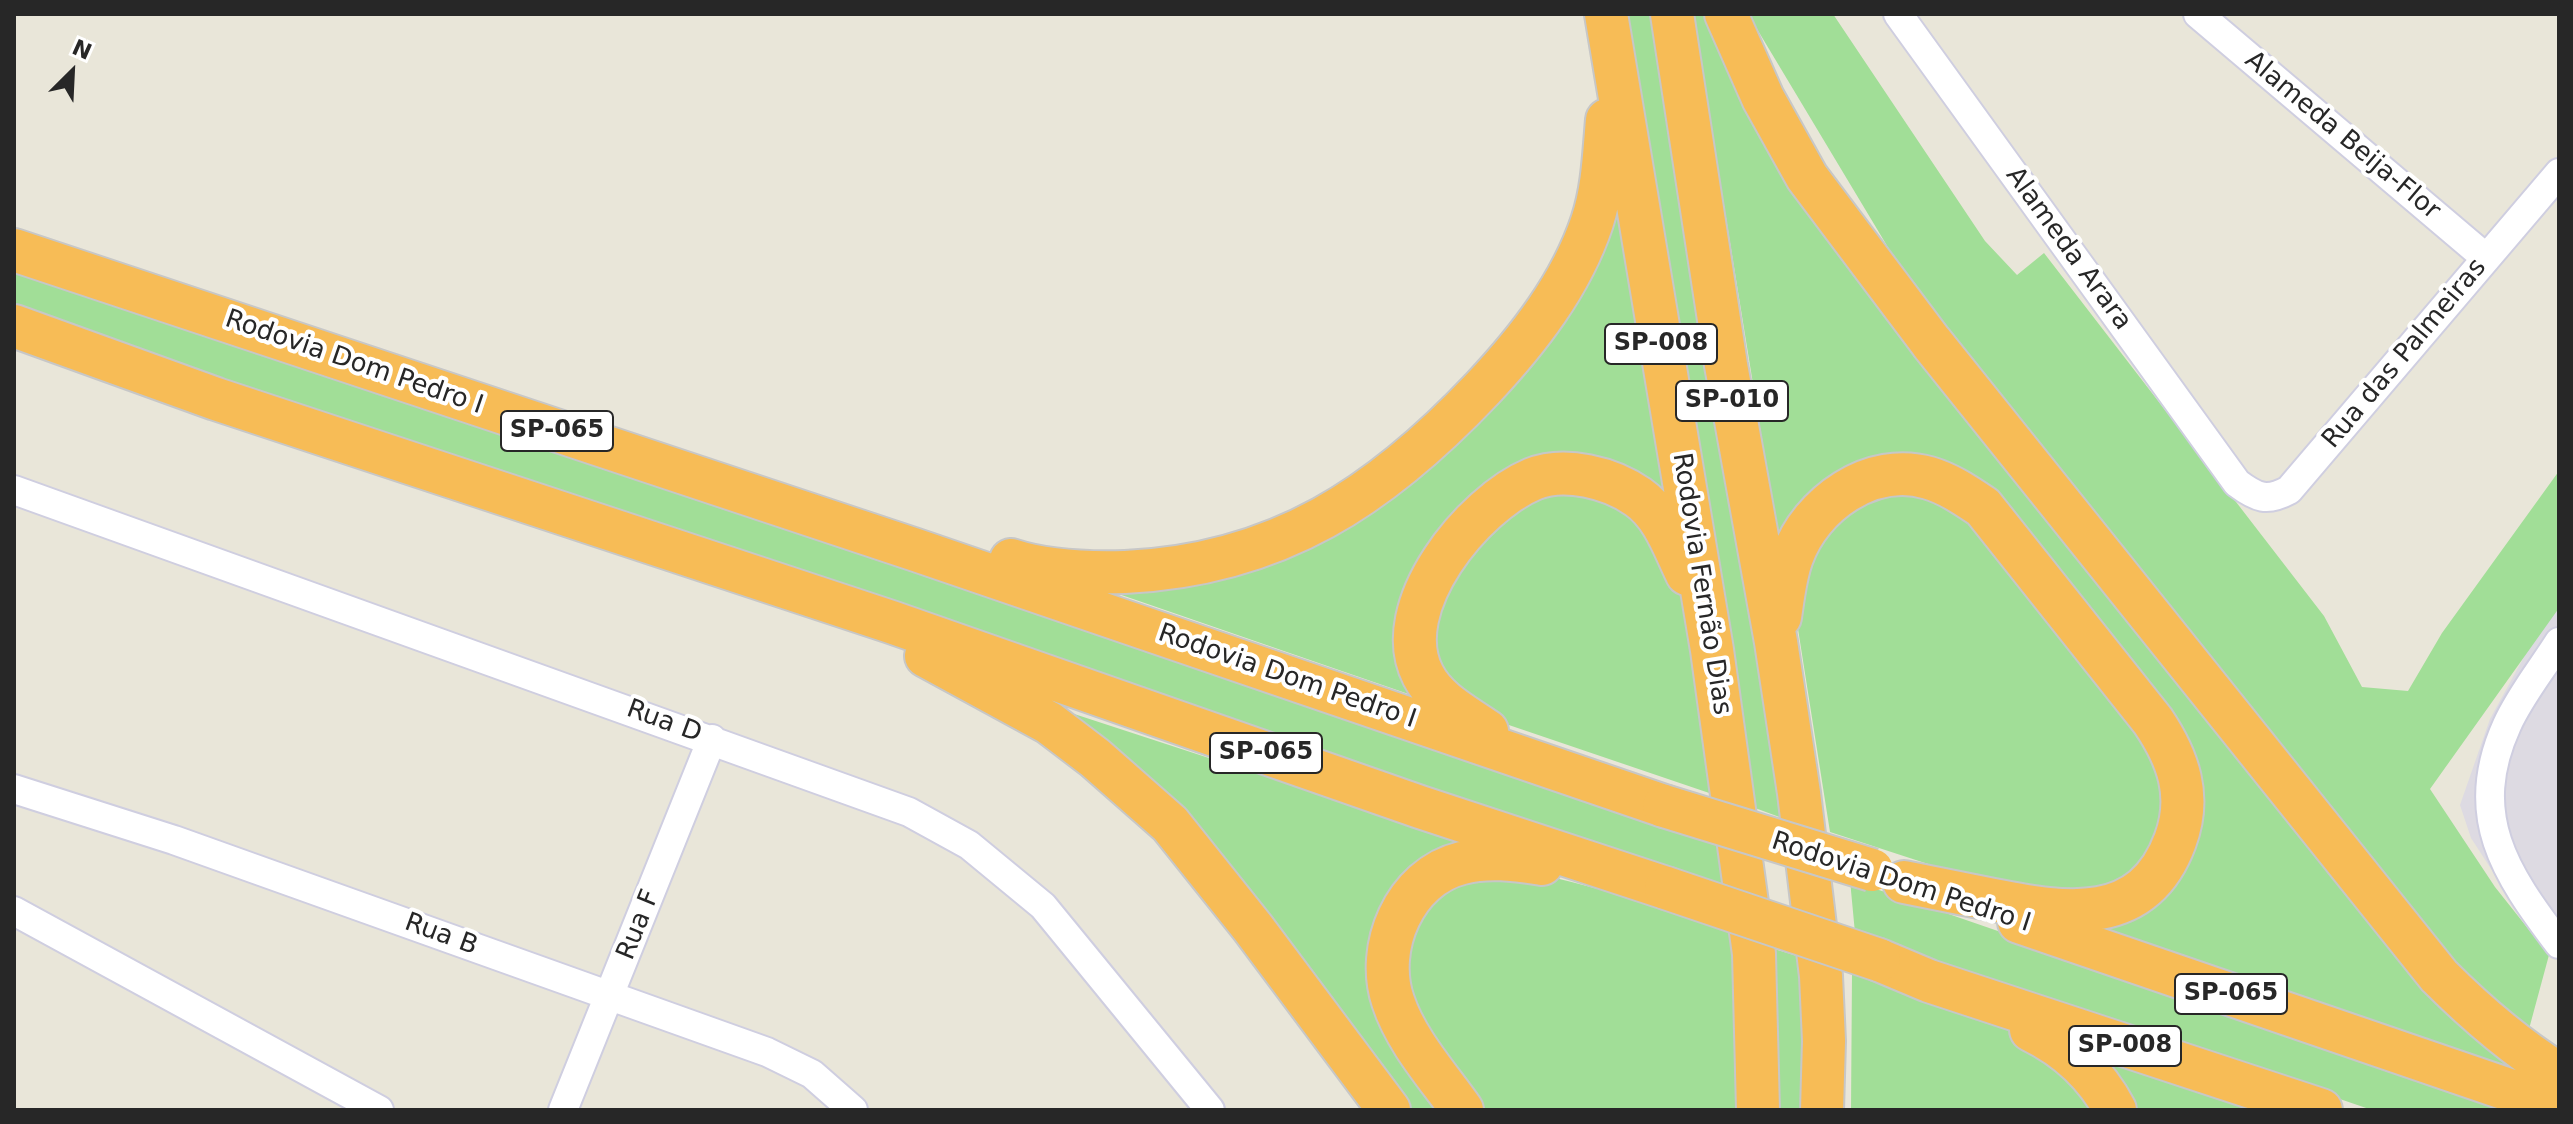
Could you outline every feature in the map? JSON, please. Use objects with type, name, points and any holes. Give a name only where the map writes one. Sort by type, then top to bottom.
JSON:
[{"type":"highway","name":"SP-010","points":[[1672,14],[1726,365],[1776,642],[1799,793],[1821,976],[1824,1041],[1822,1110]]},
{"type":"highway","points":[[1726,14],[1763,98],[1807,177],[1931,342],[2439,976],[2479,1016],[2522,1051],[2559,1074]]},
{"type":"highway","points":[[916,550],[951,547],[986,551],[1017,562],[1053,569],[1101,573],[1152,571],[1252,550],[1301,530],[1392,475],[1454,419],[1498,372],[1560,290],[1592,222],[1602,181],[1607,117],[1607,26]]},
{"type":"highway","name":"Rodovia Fernão Dias","points":[[1607,26],[1712,650],[1754,954],[1756,1097]]},
{"type":"highway","name":"Rodovia Dom Pedro I","points":[[14,250],[916,550],[1534,763],[1888,876],[2559,1107]]},
{"type":"highway","name":"SP-065","points":[[14,326],[216,399],[891,622],[1405,802],[1655,884]]},
{"type":"highway","points":[[1534,763],[1440,699],[1423,676],[1415,652],[1415,624],[1423,596],[1437,568],[1453,545],[1501,498],[1535,478],[1570,474],[1606,481],[1639,498],[1662,522],[1691,584],[1712,650]]},
{"type":"highway","points":[[1776,642],[1792,557],[1816,515],[1852,487],[1905,474],[1927,477],[1952,487],[1983,507],[2153,721],[2169,745],[2181,773],[2184,803],[2171,853],[2143,887],[2104,909],[2050,911],[1888,876]]},
{"type":"highway","points":[[891,622],[910,644],[937,664],[1049,723],[1095,758],[1170,824],[1389,1110]]},
{"type":"highway","name":"SP-008","points":[[1462,1110],[1408,1034],[1393,1004],[1386,978],[1388,946],[1398,917],[1414,895],[1435,875],[1460,863],[1490,858],[1655,884],[1879,960],[1929,981],[2321,1110]]},
{"type":"highway","points":[[1929,981],[2044,1037],[2073,1056],[2098,1082],[2115,1110]]},
{"type":"highway","points":[[1824,1041],[1832,1110]]},
{"type":"street","name":"Alameda Arara","points":[[1898,14],[2237,483]]},
{"type":"street","name":"Alameda Beija-Flor","points":[[2198,14],[2486,258]]},
{"type":"street","name":"Rua das Palmeiras","points":[[2237,483],[2263,498],[2276,497],[2289,490],[2559,173]]},
{"type":"street","name":"Rua D","points":[[14,490],[909,812],[969,845],[1043,906],[1210,1110]]},
{"type":"street","points":[[2559,642],[2508,723],[2492,763],[2489,797],[2492,828],[2520,893],[2559,944]]},
{"type":"street","name":"Rua F","points":[[563,1110],[712,739]]},
{"type":"street","name":"Rua B","points":[[14,789],[174,840],[767,1052],[812,1074],[853,1110]]},
{"type":"street","points":[[14,911],[379,1110]]},
{"type":"shaded area","points":[[2559,593],[2559,958],[2539,943],[2471,838],[2460,805],[2490,719]]},
{"type":"green space","points":[[1622,14],[1661,14],[1793,822],[1755,808]]},
{"type":"green space","points":[[1693,14],[1712,14],[1754,101],[2475,1024],[2532,1088],[2093,926],[2130,910],[2195,784],[1926,466],[1778,538]]},
{"type":"green space","points":[[1748,14],[1833,14],[1985,241],[2017,275],[2044,253],[2324,616],[2362,687],[2408,691],[2442,633],[2559,471],[2559,608],[2430,789],[2495,887],[2549,955],[2529,1029],[2465,986],[1913,289]]},
{"type":"green space","points":[[1616,173],[1677,523],[1605,467],[1457,517],[1423,699],[1078,580],[1139,582],[1434,450]]},
{"type":"green space","points":[[14,258],[1731,838],[1735,893],[14,313]]},
{"type":"green space","points":[[1556,488],[1633,505],[1680,592],[1721,797],[1500,722],[1448,691],[1425,620],[1473,538]]},
{"type":"green space","points":[[1869,489],[1947,497],[2158,750],[2168,777],[2153,856],[2110,893],[2017,893],[1830,832],[1798,629],[1796,594],[1814,540]]},
{"type":"green space","points":[[1062,710],[1472,844],[1380,942],[1452,1110],[1410,1110],[1318,985]]},
{"type":"green space","points":[[1514,869],[1600,890],[1739,935],[1738,1110],[1486,1110],[1426,1026],[1411,999],[1406,971],[1408,942],[1418,917],[1454,878]]},
{"type":"green space","points":[[1850,880],[2517,1110],[2372,1110],[1855,933]]},
{"type":"green space","points":[[1771,948],[1807,959],[1808,1110],[1764,1110]]},
{"type":"green space","points":[[1852,973],[2005,1028],[2039,1045],[2101,1110],[1851,1110]]},
{"type":"green space","points":[[2094,1053],[2262,1110],[2125,1110]]}]
